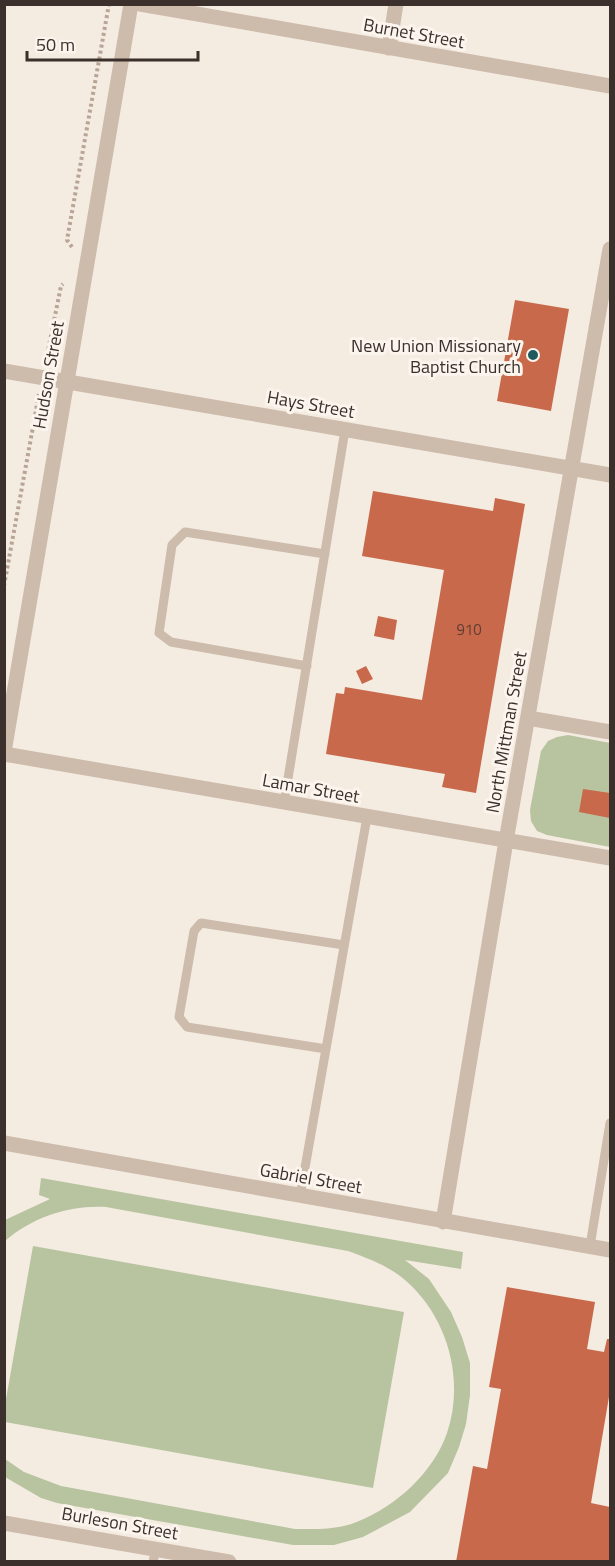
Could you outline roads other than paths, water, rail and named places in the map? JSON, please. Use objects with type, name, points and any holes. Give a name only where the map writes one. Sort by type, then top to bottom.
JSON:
[{"type":"street","name":"Hudson Street","points":[[4,753],[131,4]]},
{"type":"street","name":"Burnet Street","points":[[140,4],[200,10],[388,48],[610,86]]},
{"type":"street","points":[[388,48],[396,4]]},
{"type":"street","name":"North Mittman Street","points":[[443,1222],[506,840],[610,249]]},
{"type":"street","name":"Hays Street","points":[[4,371],[610,475]]},
{"type":"street","points":[[528,718],[610,732]]},
{"type":"street","name":"Lamar Street","points":[[4,753],[610,858]]},
{"type":"street","name":"Gabriel Street","points":[[4,1143],[610,1250]]},
{"type":"street","name":"Burleson Street","points":[[4,1523],[154,1555],[229,1562]]},
{"type":"lane","points":[[284,803],[345,430]]},
{"type":"lane","points":[[307,666],[171,642],[159,633],[172,545],[185,532],[325,554]]},
{"type":"lane","points":[[300,1196],[367,817]]},
{"type":"lane","points":[[326,1049],[187,1027],[179,1017],[194,931],[201,923],[345,945]]},
{"type":"lane","points":[[590,1246],[610,1123]]},
{"type":"place","name":"New Union Missionary Baptist Church","points":[[533,355]]}]
